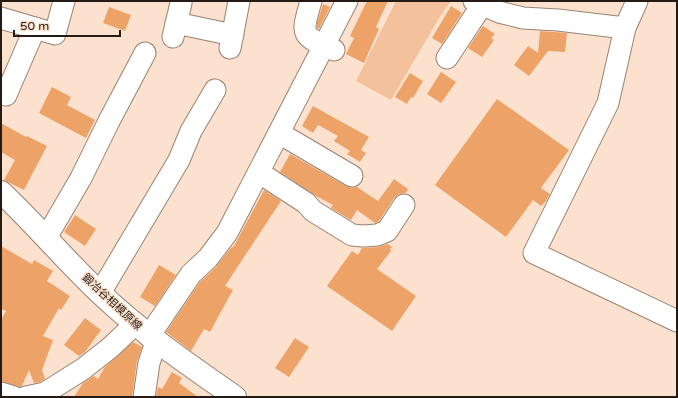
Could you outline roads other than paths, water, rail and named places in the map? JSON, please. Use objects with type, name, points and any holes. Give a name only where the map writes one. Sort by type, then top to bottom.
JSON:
[{"type":"main road","name":"鍛冶谷相模原線","points":[[1,192],[100,293],[146,334],[236,397]]},
{"type":"street","points":[[1,18],[55,34],[64,1]]},
{"type":"street","points":[[181,3],[174,30],[231,42],[238,1]]},
{"type":"street","points":[[311,1],[304,27],[306,34],[313,41],[329,48]]},
{"type":"street","points":[[329,48],[347,1]]},
{"type":"street","points":[[26,397],[45,393],[83,369],[111,347],[146,334],[191,274],[208,258],[227,234],[262,176],[329,48],[357,1]]},
{"type":"street","points":[[637,1],[625,28],[608,103],[534,253],[677,321]]},
{"type":"street","points":[[447,58],[478,3],[499,12],[523,18],[558,20],[625,28]]},
{"type":"street","points":[[7,83],[35,28]]},
{"type":"street","points":[[46,238],[81,178],[111,131],[140,74],[145,53]]},
{"type":"street","points":[[100,293],[135,220],[173,156],[191,131],[207,95]]},
{"type":"street","points":[[284,135],[352,176]]},
{"type":"street","points":[[262,176],[306,203],[313,211],[352,235],[377,235],[387,231],[404,205]]},
{"type":"street","points":[[144,397],[149,363],[146,334]]},
{"type":"street","points":[[1,394],[14,397]]}]
